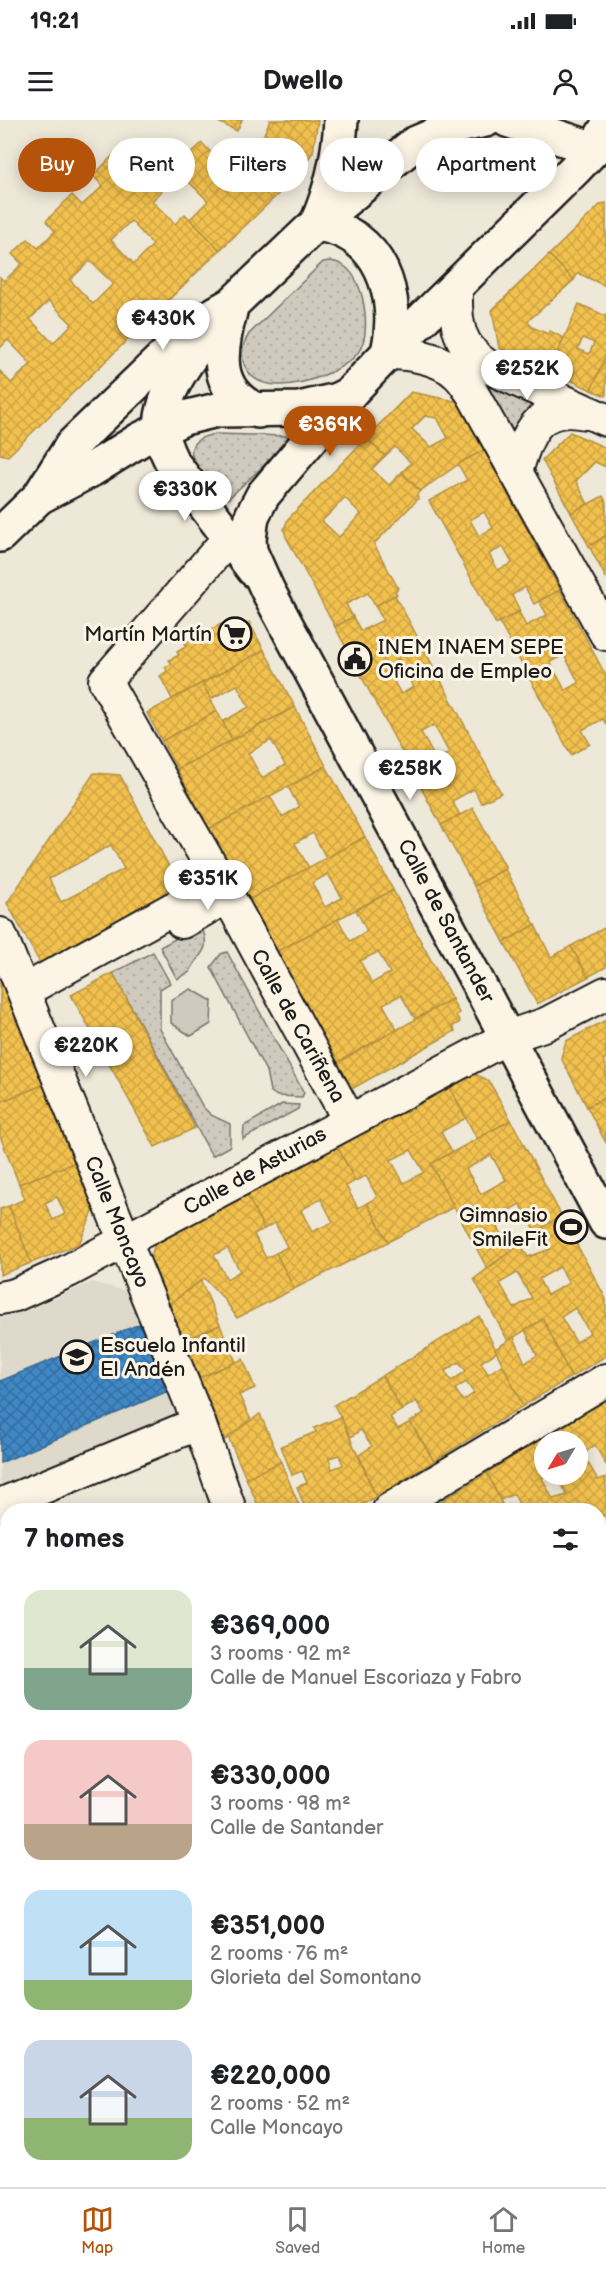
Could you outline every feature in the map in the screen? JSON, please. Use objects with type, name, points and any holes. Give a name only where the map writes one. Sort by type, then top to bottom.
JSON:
[{"type":"main road","points":[[316,225],[330,193],[341,120]]},
{"type":"main road","points":[[161,429],[170,393],[187,360],[232,304],[316,225],[414,144],[454,127],[486,120]]},
{"type":"main road","points":[[507,120],[600,139]]},
{"type":"main road","points":[[240,544],[263,495],[349,394],[542,203],[600,139]]},
{"type":"main road","points":[[316,225],[332,228],[351,236],[366,248],[380,265],[387,282],[393,315],[393,329],[388,353]]},
{"type":"main road","points":[[232,304],[222,342],[221,355],[225,377],[237,399],[258,411]]},
{"type":"main road","points":[[0,535],[39,497],[72,445],[199,324],[232,304]]},
{"type":"main road","points":[[39,497],[91,470],[126,447],[184,418],[207,411],[299,409],[337,400],[349,394]]},
{"type":"main road","name":"Calle de Santander","points":[[161,429],[165,448],[172,462],[240,544],[267,589],[606,1222]]},
{"type":"street","points":[[456,287],[456,321],[459,335],[475,357],[490,368],[599,417]]},
{"type":"street","points":[[388,353],[420,356],[456,372],[472,393],[606,634]]},
{"type":"street","points":[[516,472],[523,444],[546,417],[558,411],[575,411],[599,417]]},
{"type":"street","name":"Calle de Cariñena","points":[[240,544],[105,681],[228,896],[350,1120]]},
{"type":"street","points":[[24,991],[174,908],[182,922],[228,896]]},
{"type":"street","name":"Calle Moncayo","points":[[0,934],[199,1423],[228,1503]]},
{"type":"street","name":"Calle de Asturias","points":[[0,1298],[15,1295],[68,1271],[508,1036],[546,1024],[606,993]]},
{"type":"street","points":[[401,1503],[606,1380]]},
{"type":"street","points":[[5,1503],[199,1423]]},
{"type":"shaded area","points":[[331,261],[343,265],[351,273],[358,283],[362,296],[365,334],[357,354],[333,371],[298,383],[280,385],[264,383],[252,376],[242,356],[249,334],[323,262]]},
{"type":"shaded area","points":[[483,381],[538,406],[515,442],[482,383]]},
{"type":"shaded area","points":[[216,434],[287,436],[290,441],[228,499],[224,498],[201,471],[192,452],[193,445],[201,438]]},
{"type":"shaded area","points":[[201,925],[205,947],[190,972],[177,979],[160,947]]},
{"type":"shaded area","points":[[153,952],[170,983],[160,989],[160,1029],[203,1107],[211,1115],[230,1124],[230,1146],[212,1156],[113,973]]},
{"type":"shaded area","points":[[227,952],[304,1093],[302,1097],[277,1096],[270,1091],[266,1071],[211,967],[221,954]]},
{"type":"shaded area","points":[[191,989],[212,1001],[211,1024],[191,1036],[171,1023],[171,1000]]},
{"type":"shaded area","points":[[282,1104],[299,1105],[298,1109],[243,1139],[244,1126]]},
{"type":"shaded area","name":"Escuela Infantil El Andén","points":[[92,1282],[130,1292],[178,1416],[0,1493],[0,1318],[28,1310]]},
{"type":"building: Homes","points":[[214,120],[242,120],[237,131]]},
{"type":"building: Homes","points":[[270,120],[318,120],[313,152],[308,159],[308,138],[262,138]]},
{"type":"building: Homes","points":[[202,143],[207,148],[207,192],[280,192],[220,250],[190,219],[208,201],[195,188],[195,149]]},
{"type":"building: Homes","points":[[108,160],[108,192],[161,192],[152,201],[175,224],[185,214],[220,250],[8,456],[0,454],[0,371],[11,383],[31,364],[8,340],[0,348],[0,277],[4,281],[22,264],[12,254],[28,239],[38,248],[55,231],[46,221],[72,195],[82,205],[103,186],[96,179],[96,173]],"holes":[[[131,221],[153,245],[134,264],[111,240]],[[90,261],[113,284],[93,304],[70,280]],[[49,301],[72,324],[53,343],[30,319]]]},
{"type":"building: Homes","points":[[606,203],[606,278],[603,285],[578,273],[574,280],[549,255],[601,204]]},
{"type":"building: Homes","points":[[549,255],[574,280],[528,321],[532,327],[548,334],[550,331],[564,338],[550,370],[499,348],[492,310]]},
{"type":"building: Homes","points":[[579,304],[606,316],[606,356],[591,390],[550,370]],"holes":[[[583,338],[594,343],[589,354],[578,349]]]},
{"type":"building: Homes","points":[[606,356],[606,396],[591,390]]},
{"type":"building: Homes","points":[[411,392],[457,400],[484,450],[420,491],[402,472],[411,463],[395,447],[385,456],[366,438]],"holes":[[[425,416],[437,418],[448,438],[431,447],[412,429]]]},
{"type":"building: Homes","points":[[570,432],[606,448],[606,467],[595,462],[576,481],[588,504],[571,513],[542,460]]},
{"type":"building: Homes","points":[[366,438],[385,456],[372,469],[389,485],[402,472],[420,491],[417,494],[418,499],[374,544],[398,588],[395,592],[397,594],[375,606],[368,593],[346,604],[353,617],[335,627],[286,537],[284,529],[288,519]],"holes":[[[345,498],[361,514],[339,537],[322,521]]]},
{"type":"building: Homes","points":[[484,450],[560,590],[534,604],[525,587],[512,595],[520,611],[496,624],[429,501],[467,480],[458,464]],"holes":[[[484,512],[493,528],[479,536],[470,520]],[[503,547],[512,563],[498,570],[489,554]]]},
{"type":"building: Homes","points":[[603,496],[606,502],[606,536],[589,546],[571,513]]},
{"type":"building: Homes","points":[[606,536],[606,578],[589,546]]},
{"type":"building: Homes","points":[[560,590],[606,676],[606,724],[603,719],[582,730],[590,744],[571,755],[499,622],[519,612],[526,626],[547,615],[539,601]],"holes":[[[564,655],[579,683],[565,690],[550,662]]]},
{"type":"building: Homes","points":[[395,595],[501,793],[481,803],[474,789],[452,801],[460,815],[441,825],[335,627],[353,617],[361,631],[383,620],[375,606]],"holes":[[[399,659],[414,687],[401,694],[386,667]],[[434,725],[449,753],[436,760],[421,732]]]},
{"type":"building: Homes","points":[[232,622],[233,626],[239,623],[241,627],[249,622],[264,650],[172,699],[160,676],[167,671],[165,667],[172,664],[169,660],[179,655],[177,652],[187,646],[185,643],[221,624],[223,627]]},
{"type":"building: Homes","points":[[264,650],[295,707],[232,740],[222,722],[249,707],[237,685],[211,699],[202,683]]},
{"type":"building: Homes","points":[[202,683],[217,711],[162,741],[147,713]]},
{"type":"building: Homes","points":[[295,707],[326,766],[209,829],[177,769]],"holes":[[[271,740],[285,765],[262,778],[248,753]]]},
{"type":"building: Homes","points":[[217,711],[232,740],[177,769],[162,741]]},
{"type":"building: Homes","points":[[326,766],[365,837],[326,858],[313,833],[295,843],[309,868],[248,900],[209,829],[270,796],[282,817],[299,807],[288,787]]},
{"type":"building: Homes","points":[[94,773],[120,775],[180,887],[40,963],[7,903]],"holes":[[[111,845],[124,869],[61,902],[49,879]]]},
{"type":"building: Homes","points":[[473,808],[506,868],[474,886],[441,825]]},
{"type":"building: Homes","points":[[365,837],[393,890],[276,952],[248,900]],"holes":[[[328,874],[342,898],[325,907],[312,883]]]},
{"type":"building: Homes","points":[[505,869],[535,925],[504,942],[474,886]]},
{"type":"building: Homes","points":[[393,890],[452,999],[415,1019],[401,995],[383,1004],[397,1029],[335,1064],[276,952],[338,919],[350,941],[367,931],[356,910]],"holes":[[[378,952],[390,973],[372,983],[360,961]]]},
{"type":"building: Homes","points":[[535,925],[551,957],[571,946],[588,977],[537,1004],[504,942]]},
{"type":"building: Homes","points":[[606,927],[606,967],[588,977],[571,946]]},
{"type":"building: Homes","points":[[0,960],[48,1083],[0,1102]]},
{"type":"building: Homes","points":[[113,973],[195,1128],[155,1147],[71,995]]},
{"type":"building: Homes","points":[[452,999],[459,1013],[456,1015],[460,1022],[452,1027],[455,1031],[350,1090],[335,1064]]},
{"type":"building: Homes","points":[[606,1020],[606,1059],[603,1060],[606,1066],[606,1097],[587,1107],[561,1058],[566,1041]]},
{"type":"building: Homes","points":[[473,1073],[489,1081],[511,1120],[477,1139],[449,1086]]},
{"type":"building: Homes","points":[[48,1083],[79,1161],[19,1184],[0,1136],[0,1102]]},
{"type":"building: Homes","points":[[449,1086],[466,1118],[441,1132],[452,1152],[431,1164],[454,1207],[388,1242],[367,1203],[377,1197],[366,1176],[355,1181],[337,1146]],"holes":[[[411,1150],[424,1172],[404,1183],[391,1160]]]},
{"type":"building: Homes","points":[[606,1097],[606,1143],[587,1107]]},
{"type":"building: Homes","points":[[511,1120],[561,1215],[537,1233],[520,1204],[493,1219],[512,1251],[487,1268],[431,1164]],"holes":[[[491,1155],[506,1180],[481,1194],[466,1169]]]},
{"type":"building: Homes","points":[[337,1146],[355,1181],[346,1186],[358,1208],[367,1203],[388,1242],[294,1289],[276,1253],[287,1247],[275,1223],[264,1229],[247,1195]],"holes":[[[321,1199],[333,1222],[312,1232],[301,1210]]]},
{"type":"building: Homes","points":[[79,1161],[96,1205],[79,1244],[31,1263],[9,1206],[25,1199],[19,1184]],"holes":[[[57,1197],[65,1214],[53,1220],[45,1203]]]},
{"type":"building: Homes","points":[[247,1195],[264,1229],[254,1234],[266,1258],[276,1253],[294,1289],[237,1318],[224,1299],[204,1278],[168,1305],[149,1261],[155,1244]],"holes":[[[227,1248],[240,1271],[227,1279],[214,1255]]]},
{"type":"building: Homes","points":[[9,1206],[31,1263],[0,1275],[0,1209]]},
{"type":"building: Homes","points":[[561,1215],[606,1299],[606,1356],[571,1377],[543,1319],[508,1341],[474,1279],[520,1244],[528,1257],[550,1249],[540,1230]],"holes":[[[560,1267],[569,1283],[547,1295],[539,1279]],[[517,1273],[532,1298],[514,1308],[500,1283]],[[575,1308],[590,1333],[576,1342],[561,1317]]]},
{"type":"building: Homes","points":[[201,1281],[220,1325],[183,1341],[168,1305]]},
{"type":"building: Homes","points":[[479,1316],[497,1352],[481,1362],[488,1374],[503,1364],[523,1406],[434,1461],[410,1422],[424,1413],[416,1401],[402,1410],[382,1376]],"holes":[[[459,1362],[466,1371],[451,1381],[445,1371]],[[466,1382],[474,1393],[463,1401],[455,1389]]]},
{"type":"building: Homes","points":[[543,1319],[571,1377],[523,1406],[495,1349],[514,1337],[525,1363],[537,1355],[525,1330]]},
{"type":"building: Homes","points":[[220,1325],[236,1362],[199,1378],[183,1341]]},
{"type":"building: Homes","points":[[243,1359],[255,1388],[239,1395],[251,1420],[225,1440],[199,1378]]},
{"type":"building: Homes","points":[[382,1376],[402,1410],[390,1417],[398,1429],[410,1422],[434,1461],[376,1497],[359,1455],[372,1446],[361,1430],[351,1437],[334,1405]]},
{"type":"building: Homes","points":[[606,1395],[606,1465],[595,1445],[588,1450],[588,1431],[551,1431]]},
{"type":"building: Homes","points":[[260,1414],[281,1462],[246,1478],[228,1437]]},
{"type":"building: Homes","points":[[341,1417],[376,1497],[365,1503],[303,1503],[297,1487],[307,1483],[302,1471],[292,1475],[281,1446],[316,1432],[314,1428]],"holes":[[[339,1455],[343,1465],[332,1469],[329,1458]]]},
{"type":"building: Homes","points":[[534,1442],[534,1485],[546,1485],[553,1499],[567,1495],[562,1485],[588,1485],[588,1463],[598,1480],[606,1477],[606,1503],[518,1503],[514,1494],[500,1500],[487,1473]]},
{"type":"building: Homes","points":[[281,1462],[298,1503],[257,1503],[246,1478]]},
{"type":"building: Homes","points":[[487,1473],[502,1503],[438,1503]]},
{"type":"building: Schools","points":[[142,1323],[168,1391],[0,1463],[0,1381]]},
{"type":"place","name":"Martín Martín","points":[[235,634]]},
{"type":"place","name":"INEM INAEM SEPE Oficina de Empleo","points":[[355,659]]},
{"type":"place","name":"Gimnasio SmileFit","points":[[571,1227]]},
{"type":"place","name":"Escuela Infantil El Andén","points":[[77,1357]]}]
